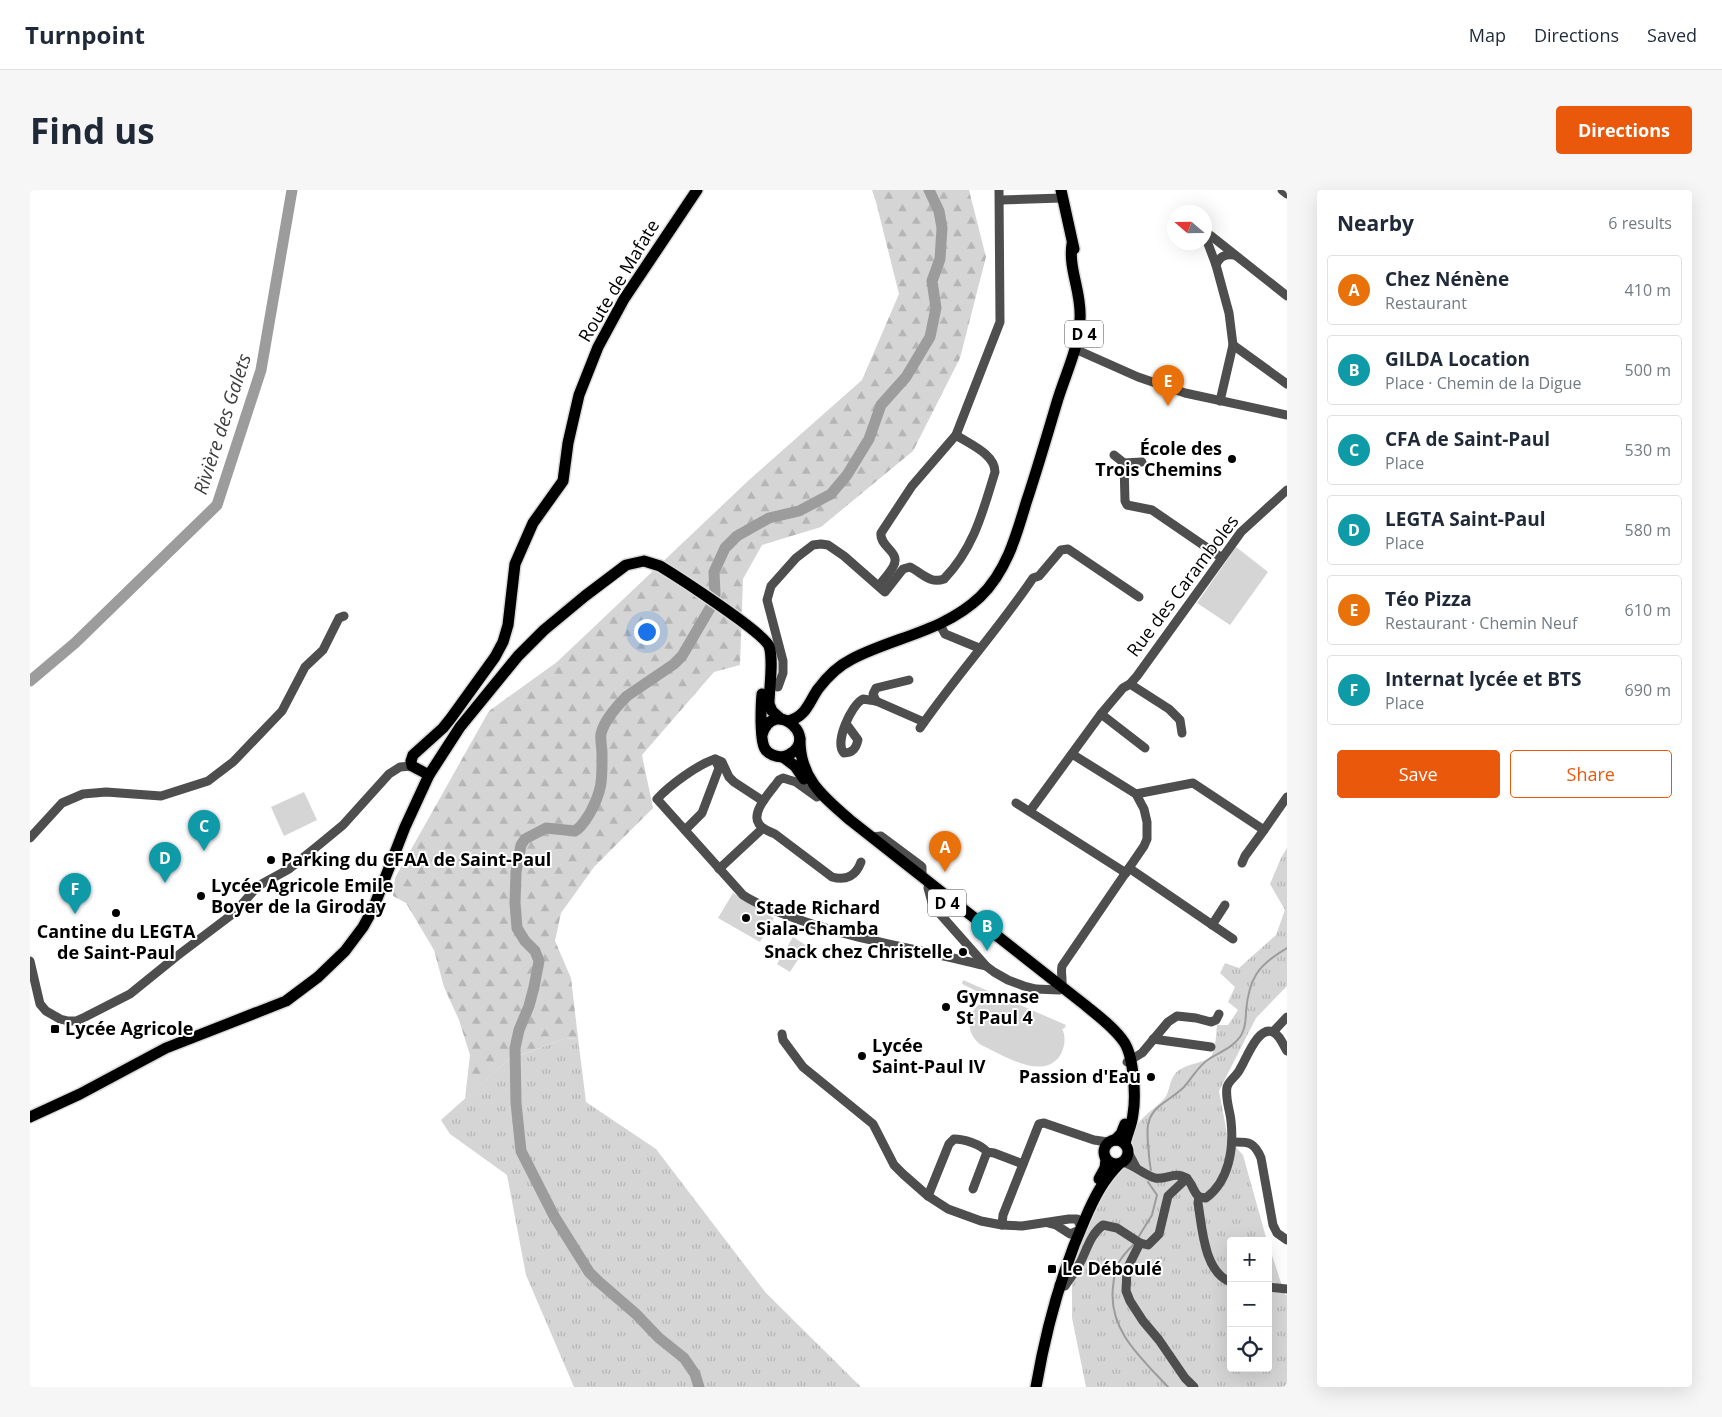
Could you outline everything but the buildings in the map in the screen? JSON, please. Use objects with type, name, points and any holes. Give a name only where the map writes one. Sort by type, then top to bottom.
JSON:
[{"type":"main road","name":"Route de Mafate","points":[[412,766],[410,761],[413,755],[443,728],[451,718],[495,657],[503,642],[508,625],[515,564],[533,523],[563,481],[568,443],[579,396],[598,347],[624,299],[697,190]]},
{"type":"main road","name":"D 4","points":[[1036,1387],[1044,1340],[1046,1312],[1055,1275],[1077,1228],[1102,1183],[1130,1114],[1132,1102],[1128,1061],[1112,1037],[1060,988],[833,805],[817,788],[801,759],[799,736],[810,704],[817,690],[828,677],[851,660],[940,625],[962,612],[980,597],[1005,564],[1014,542],[1077,349],[1081,318],[1070,255],[1072,244],[1061,194]]},
{"type":"main road","points":[[30,1117],[80,1094],[166,1048],[286,1001],[318,977],[353,940],[373,909],[404,827],[429,775],[460,727],[518,656],[564,613],[626,565],[644,561],[651,562],[668,570],[754,631],[766,641],[770,648],[775,691],[770,708],[784,720],[794,725],[799,736],[799,744],[795,751],[783,757],[770,754],[764,749],[762,701],[764,654],[754,631]]},
{"type":"main road","name":"D 4","points":[[784,720],[801,716],[810,704]]},
{"type":"main road","points":[[762,735],[768,723],[774,720],[784,720]]},
{"type":"main road","name":"D 4","points":[[783,757],[795,766],[817,797],[838,817],[927,882]]},
{"type":"main road","points":[[412,766],[429,775]]},
{"type":"main road","name":"D 4","points":[[1044,1340],[1077,1228]]},
{"type":"street","points":[[882,589],[896,560],[882,541],[881,533],[912,486],[956,435],[1000,322],[1000,190]]},
{"type":"street","points":[[1282,190],[1287,194]]},
{"type":"street","points":[[1000,200],[1061,194]]},
{"type":"street","points":[[1220,401],[1233,345],[1229,314],[1216,265],[1207,241],[1208,235],[1287,296]]},
{"type":"street","points":[[1216,265],[1222,256],[1234,255]]},
{"type":"street","points":[[1233,345],[1287,384]]},
{"type":"street","points":[[1077,349],[1138,377],[1185,393],[1287,415]]},
{"type":"street","points":[[882,589],[902,569],[910,567],[929,579],[944,579],[974,538],[995,472],[995,466],[987,456],[956,435]]},
{"type":"street","points":[[1114,455],[1124,463],[1142,462]]},
{"type":"street","points":[[1124,463],[1125,501],[1127,505],[1152,510],[1222,558]]},
{"type":"street","name":"Rue des Caramboles","points":[[1030,811],[1101,714],[1123,688],[1130,684],[1241,532],[1287,490]]},
{"type":"street","points":[[762,701],[775,691],[783,673],[783,661],[770,612],[768,594],[775,580],[796,558],[814,545],[828,545],[844,556],[882,589]]},
{"type":"street","points":[[847,724],[850,712],[860,701],[868,699],[876,700],[922,725],[979,648],[1007,615],[1033,578],[1039,576],[1061,550],[1068,549],[1139,597]]},
{"type":"street","points":[[30,838],[62,803],[83,794],[106,792],[161,796],[208,781],[233,762],[282,711],[305,667],[323,650],[339,618],[344,616]]},
{"type":"street","points":[[940,625],[945,634],[950,637],[979,648]]},
{"type":"street","points":[[876,700],[873,694],[876,688],[909,680]]},
{"type":"street","name":"Rue des Caramboles","points":[[1130,684],[1169,709],[1180,720],[1182,733]]},
{"type":"street","points":[[1101,714],[1145,748]]},
{"type":"street","points":[[927,882],[933,906],[986,966],[1008,980],[1036,989],[1060,988],[1062,966],[1147,839],[1144,809],[1136,794],[1072,754]]},
{"type":"street","points":[[720,764],[734,782],[763,801]]},
{"type":"street","points":[[720,764],[694,770],[662,793],[657,799],[743,895],[755,903],[808,924],[986,966]]},
{"type":"street","points":[[685,830],[702,813],[720,764]]},
{"type":"street","points":[[30,961],[40,1004],[46,1011],[60,1019],[76,1022],[130,994],[234,913],[258,886],[289,869],[343,825],[389,774],[400,767],[412,766]]},
{"type":"street","points":[[817,797],[796,782],[783,778],[779,780],[763,801],[756,814],[759,824],[832,877],[850,876],[858,870],[862,862]]},
{"type":"street","points":[[1136,794],[1193,783],[1264,830]]},
{"type":"street","points":[[1242,863],[1287,797]]},
{"type":"street","points":[[1016,803],[1127,870],[1233,939]]},
{"type":"street","points":[[719,869],[763,828]]},
{"type":"street","points":[[1212,925],[1225,905]]},
{"type":"street","points":[[1036,989],[1049,980]]},
{"type":"street","points":[[1128,1061],[1142,1052],[1168,1022],[1177,1016],[1211,1022],[1216,1020],[1219,1014]]},
{"type":"street","points":[[1273,1032],[1287,1017]]},
{"type":"street","points":[[1002,1225],[1003,1215],[1036,1128],[1040,1123],[1094,1140],[1116,1152],[1147,1175],[1157,1178],[1178,1174],[1187,1178],[1194,1193],[1199,1197],[1206,1198],[1215,1192],[1222,1182],[1230,1156],[1232,1142],[1231,1120],[1226,1096],[1228,1084],[1240,1070],[1246,1054],[1260,1036],[1268,1031],[1278,1035],[1287,1051]]},
{"type":"street","points":[[782,1034],[783,1040],[803,1067],[873,1124],[894,1165],[928,1196],[948,1209],[968,1217],[1002,1225],[1022,1226],[1068,1219],[1077,1228]]},
{"type":"street","points":[[1153,1039],[1211,1047]]},
{"type":"street","points":[[928,1196],[951,1141],[960,1139],[984,1148],[986,1152],[994,1153],[1023,1164]]},
{"type":"street","points":[[1232,1142],[1246,1142],[1252,1144],[1257,1149],[1261,1158],[1273,1225],[1277,1233],[1287,1240]]},
{"type":"street","points":[[973,1189],[986,1152]]},
{"type":"street","points":[[1059,1285],[1065,1286],[1082,1260],[1090,1240],[1098,1228],[1104,1224],[1117,1228],[1140,1243],[1148,1245],[1159,1234],[1168,1196],[1187,1178]]},
{"type":"street","points":[[1199,1197],[1198,1203],[1206,1248],[1212,1264],[1222,1279],[1227,1281]]},
{"type":"street","points":[[1048,1223],[1077,1228]]},
{"type":"street","points":[[1140,1243],[1127,1269],[1126,1290],[1130,1302],[1185,1378],[1194,1387]]},
{"type":"street","points":[[1272,1287],[1287,1289]]},
{"type":"green space","points":[[872,190],[969,190],[986,257],[960,358],[913,451],[821,527],[762,545],[743,579],[740,665],[714,672],[642,755],[653,808],[594,867],[561,913],[555,941],[571,978],[578,1038],[564,1039],[508,1060],[465,1099],[470,1055],[459,1020],[444,987],[434,950],[406,903],[393,896],[395,878],[489,711],[557,662],[749,480],[862,380],[899,294]]},
{"type":"green space","points":[[1236,547],[1268,572],[1230,625],[1197,603]]},
{"type":"green space","points":[[304,792],[317,820],[284,836],[271,807]]},
{"type":"green space","points":[[1287,848],[1287,986],[1256,1018],[1219,1091],[1228,1139],[1243,1155],[1266,1237],[1227,1237],[1227,1372],[1272,1372],[1272,1255],[1285,1295],[1287,1295],[1287,1387],[1086,1387],[1072,1318],[1072,1265],[1084,1233],[1101,1198],[1133,1151],[1133,1134],[1136,1127],[1164,1099],[1173,1077],[1179,1070],[1205,1060],[1212,1055],[1217,1025],[1228,1025],[1238,1010],[1228,1002],[1235,987],[1220,973],[1225,963],[1239,968],[1276,935],[1285,910],[1270,884]]},
{"type":"green space","name":"Stade Richard Siala-Chamba","points":[[733,893],[774,918],[760,942],[718,918]]},
{"type":"green space","points":[[793,937],[807,946],[790,972],[777,964]]},
{"type":"green space","points":[[963,980],[1066,1025],[1064,1029],[1062,1028],[1064,1041],[1061,1054],[1054,1062],[1044,1066],[1034,1066],[1023,1064],[981,1045],[971,1032],[970,1018],[977,1006],[991,998],[962,984]]},
{"type":"green space","points":[[578,1038],[586,1102],[656,1149],[766,1293],[861,1387],[574,1387],[526,1275],[507,1175],[450,1134],[441,1120],[508,1060],[564,1039]]},
{"type":"waterway","name":"Rivière des Galets","points":[[30,681],[75,643],[217,505],[261,370],[292,190]]},
{"type":"waterway","points":[[699,1387],[695,1374],[684,1358],[659,1338],[636,1314],[589,1272],[554,1216],[521,1151],[516,1103],[515,1048],[519,1030],[529,1006],[539,961],[535,951],[525,941],[517,928],[515,903],[516,872],[521,845],[525,839],[546,828],[575,831],[590,813],[601,784],[601,736],[605,723],[627,696],[674,664],[682,656],[713,603],[715,594],[714,572],[725,548],[737,536],[769,518],[799,511],[831,494],[847,475],[869,439],[881,405],[906,377],[930,337],[936,308],[932,281],[940,259],[942,228],[939,211],[929,190]]},
{"type":"waterway","points":[[1151,1170],[1147,1134],[1153,1112],[1178,1093],[1205,1062],[1237,1041],[1245,1025],[1247,1000],[1253,981],[1269,960],[1287,948]]},
{"type":"waterway","points":[[1139,1236],[1152,1215],[1157,1195],[1148,1182]]},
{"type":"waterway","points":[[1134,1244],[1121,1258],[1115,1273],[1113,1302],[1116,1317],[1128,1342],[1168,1387]]},
{"type":"place","name":"Téo Pizza","points":[[1168,406]]},
{"type":"place","name":"École des Trois Chemins","points":[[1232,459]]},
{"type":"place","name":"CFA de Saint-Paul","points":[[204,851]]},
{"type":"place","name":"Parking du CFAA de Saint-Paul","points":[[271,860]]},
{"type":"place","name":"Chez Nénène","points":[[945,872]]},
{"type":"place","name":"LEGTA Saint-Paul","points":[[165,883]]},
{"type":"place","name":"Lycée Agricole Emile Boyer de la Giroday","points":[[201,896]]},
{"type":"place","name":"Cantine du LEGTA de Saint-Paul","points":[[116,913]]},
{"type":"place","name":"Internat lycée et BTS","points":[[75,914]]},
{"type":"place","name":"Stade Richard Siala-Chamba","points":[[746,918]]},
{"type":"place","name":"GILDA Location","points":[[987,951]]},
{"type":"place","name":"Snack chez Christelle","points":[[963,952]]},
{"type":"place","name":"Gymnase St Paul 4","points":[[946,1007]]},
{"type":"place","name":"Lycée Agricole","points":[[55,1029]]},
{"type":"place","name":"Lycée Saint-Paul IV","points":[[862,1056]]},
{"type":"place","name":"Passion d'Eau","points":[[1151,1077]]},
{"type":"place","name":"Le Déboulé","points":[[1052,1269]]}]
